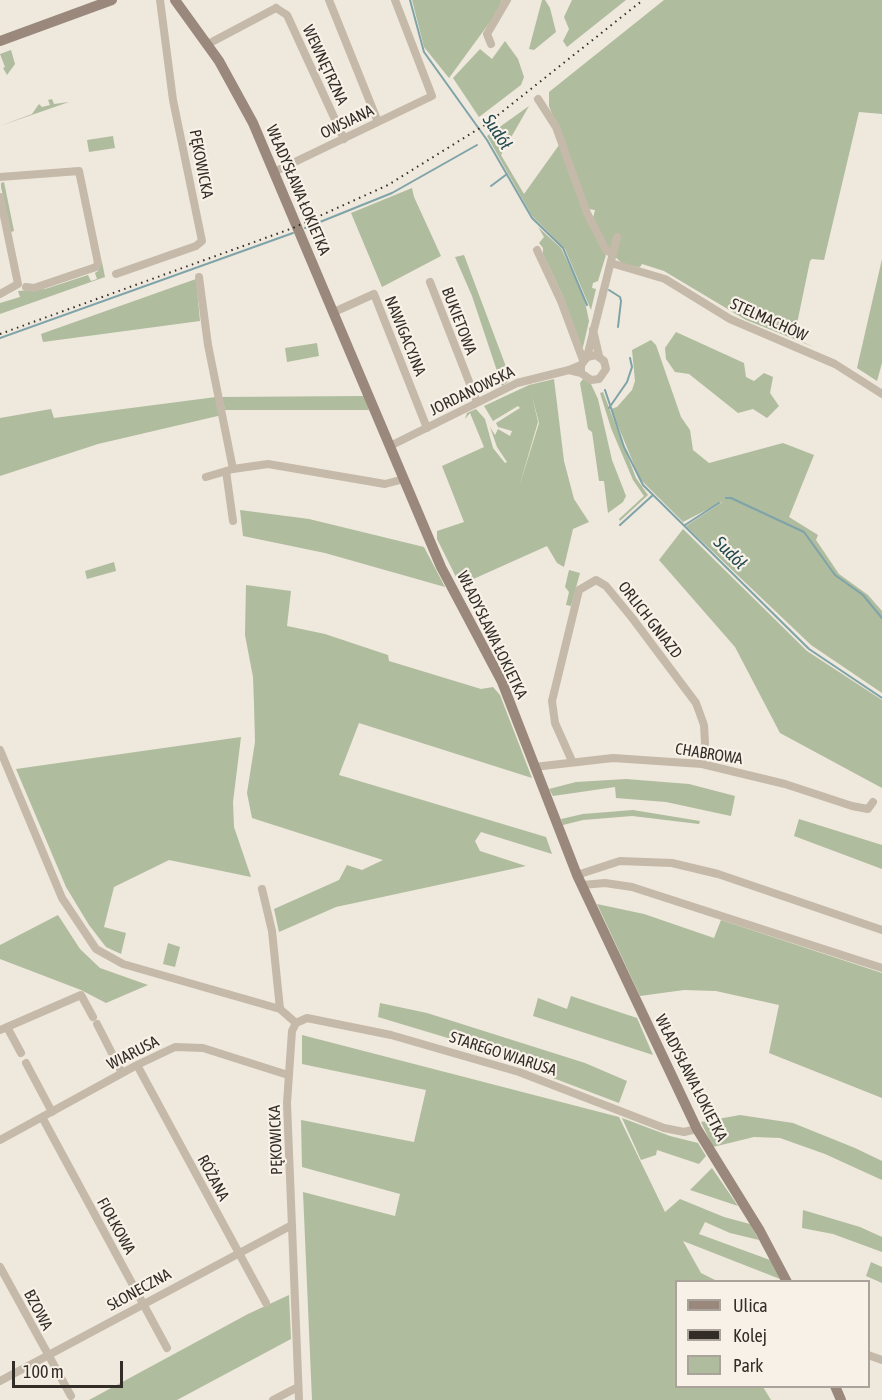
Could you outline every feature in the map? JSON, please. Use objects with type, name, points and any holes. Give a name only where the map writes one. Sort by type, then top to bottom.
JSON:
[{"type":"street","points":[[0,41],[112,0]]},
{"type":"street","name":"PĘKOWICKA","points":[[116,274],[196,246],[202,241],[173,100],[160,0]]},
{"type":"street","name":"WŁADYSŁAWA ŁOKIETKA","points":[[175,0],[207,44],[242,100],[441,567],[502,682],[580,880],[697,1129],[760,1231],[786,1280]]},
{"type":"street","points":[[329,0],[378,122]]},
{"type":"street","name":"OWSIANA","points":[[274,172],[432,96],[394,0]]},
{"type":"street","points":[[491,44],[487,34],[507,0]]},
{"type":"street","points":[[207,44],[274,4]]},
{"type":"street","name":"WEWNĘTRZNA","points":[[274,4],[287,15],[344,139]]},
{"type":"street","points":[[538,99],[556,128],[587,213],[612,258]]},
{"type":"street","points":[[0,177],[79,171],[98,263],[96,267],[34,288],[26,288]]},
{"type":"street","points":[[0,197],[18,281],[17,287],[0,294]]},
{"type":"street","points":[[583,364],[617,237]]},
{"type":"street","points":[[537,250],[561,301],[591,380],[602,376],[606,365],[599,356],[593,329]]},
{"type":"street","name":"STELMACHÓW","points":[[612,258],[665,279],[730,319],[831,362],[882,393]]},
{"type":"street","points":[[199,277],[208,345],[230,470],[233,521]]},
{"type":"street","name":"BUKIETOWA","points":[[430,282],[477,402]]},
{"type":"street","name":"NAWIGACYJNA","points":[[334,312],[374,294],[427,428]]},
{"type":"street","points":[[583,364],[599,356]]},
{"type":"street","name":"JORDANOWSKA","points":[[390,446],[477,402],[528,380],[569,370],[583,364]]},
{"type":"street","points":[[206,477],[230,470],[268,464],[385,484],[404,480]]},
{"type":"street","name":"ORLICH GNIAZD","points":[[572,761],[555,723],[552,701],[579,590],[596,580],[606,586],[628,613],[696,703],[704,725],[705,743],[702,764]]},
{"type":"street","points":[[0,750],[58,890],[96,949],[123,964],[280,1009],[296,1023]]},
{"type":"street","name":"CHABROWA","points":[[534,767],[614,758],[702,764],[785,784],[852,806],[868,809],[873,802]]},
{"type":"street","points":[[580,880],[598,866],[620,861],[672,863],[718,874],[882,930]]},
{"type":"street","points":[[580,880],[632,887],[882,968]]},
{"type":"street","points":[[262,889],[270,921],[280,1009]]},
{"type":"street","points":[[21,1053],[4,1029],[81,996],[122,1073]]},
{"type":"street","name":"STAREGO WIARUSA","points":[[296,1023],[307,1018],[391,1035],[519,1072],[601,1101],[664,1128],[684,1132],[697,1129]]},
{"type":"street","name":"PĘKOWICKA","points":[[296,1023],[292,1031],[288,1075],[299,1400]]},
{"type":"street","name":"WIARUSA","points":[[0,1140],[170,1049],[192,1046],[288,1075]]},
{"type":"street","points":[[26,1063],[52,1112]]},
{"type":"street","name":"RÓŻANA","points":[[137,1065],[266,1303]]},
{"type":"street","name":"FIOŁKOWA","points":[[42,1117],[167,1348]]},
{"type":"street","name":"SŁONECZNA","points":[[0,1381],[238,1251],[292,1225]]},
{"type":"street","name":"BZOWA","points":[[0,1267],[71,1396]]},
{"type":"street","points":[[273,1400],[298,1387]]},
{"type":"green space","points":[[412,0],[502,0],[498,11],[449,78],[424,47]]},
{"type":"green space","points":[[542,0],[545,0],[550,8],[556,32],[534,50],[529,49]]},
{"type":"green space","points":[[572,0],[626,0],[567,47],[563,41],[569,29],[564,17]]},
{"type":"green space","points":[[664,0],[882,0],[882,114],[859,112],[824,260],[812,259],[810,261],[794,338],[814,347],[746,320],[664,271],[642,264],[640,267],[625,266],[611,253],[592,222],[595,210],[588,209],[549,106],[549,92]]},
{"type":"green space","points":[[505,41],[518,59],[524,77],[521,85],[479,117],[453,78],[480,49],[492,59]]},
{"type":"green space","points":[[11,50],[15,64],[7,75],[0,54]]},
{"type":"green space","points":[[52,99],[54,104],[69,102],[0,126],[32,114],[39,104],[42,107],[50,105],[48,100]]},
{"type":"green space","points":[[529,106],[501,155],[524,194],[559,145],[587,221],[606,255],[598,281],[593,283],[592,288],[596,289],[591,310],[565,249],[532,216],[487,136]]},
{"type":"green space","points":[[113,136],[115,148],[89,152],[87,140]]},
{"type":"green space","points":[[4,182],[14,231],[11,232],[1,187],[1,183]]},
{"type":"green space","points":[[412,188],[441,256],[382,287],[351,213]]},
{"type":"green space","points":[[538,227],[561,248],[584,297],[589,321],[583,347],[580,348],[562,294],[543,254],[543,248],[539,243],[544,237]]},
{"type":"green space","points":[[464,255],[511,380],[502,386],[472,296],[455,257]]},
{"type":"green space","points":[[882,259],[882,363],[877,381],[857,368]]},
{"type":"green space","points":[[102,262],[105,277],[0,314],[0,303],[20,297],[18,291],[45,289],[88,275],[91,281],[97,279],[95,273]]},
{"type":"green space","points":[[196,279],[200,321],[43,342],[41,334]]},
{"type":"green space","points":[[676,332],[744,363],[746,377],[754,381],[764,373],[773,377],[770,393],[779,406],[767,418],[753,409],[738,413],[689,374],[675,372],[666,359],[665,348]]},
{"type":"green space","points":[[651,340],[656,345],[681,417],[690,430],[693,450],[709,463],[783,443],[814,455],[789,517],[818,535],[816,540],[839,574],[868,595],[882,611],[882,693],[811,645],[686,526],[724,501],[683,522],[640,479],[611,409],[617,407],[632,390],[635,381],[632,350]]},
{"type":"green space","points":[[317,343],[319,356],[287,362],[285,348]]},
{"type":"green space","points":[[554,379],[564,461],[574,499],[589,522],[573,529],[564,567],[557,563],[547,546],[460,585],[437,539],[437,531],[464,522],[442,466],[484,447],[470,413],[465,419],[467,413],[476,409],[485,419],[493,448],[505,463],[507,462],[497,447],[490,427],[495,435],[498,429],[510,436],[512,431],[498,427],[496,423],[520,408],[518,406],[493,421],[484,406],[529,385]],"holes":[[[532,396],[539,423],[519,487],[538,422]]]},
{"type":"green space","points":[[583,379],[591,384],[598,399],[612,460],[626,496],[623,502],[608,513],[604,481],[599,481],[592,432],[588,429],[580,383]]},
{"type":"green space","points":[[603,392],[636,478],[648,495],[620,521],[619,519],[644,496],[633,480],[611,428],[600,393]]},
{"type":"green space","points":[[364,396],[369,410],[225,410],[222,397]]},
{"type":"green space","points":[[216,397],[222,415],[98,444],[0,476],[0,418],[51,409],[54,418]]},
{"type":"green space","points":[[240,510],[309,519],[424,547],[445,587],[325,553],[243,536]]},
{"type":"green space","points":[[683,529],[807,651],[882,700],[882,788],[780,733],[735,647],[659,560]]},
{"type":"green space","points":[[114,562],[116,571],[87,579],[85,571]]},
{"type":"green space","points":[[569,570],[580,573],[571,606],[566,605],[569,592],[565,587]]},
{"type":"green space","points":[[246,585],[291,591],[287,626],[325,634],[388,655],[389,661],[481,689],[493,687],[500,695],[532,778],[359,723],[339,775],[546,837],[552,854],[481,832],[475,841],[480,851],[526,866],[336,907],[279,932],[274,909],[339,880],[347,865],[362,870],[383,860],[252,818],[247,793],[255,742],[253,677],[245,635]]},
{"type":"green space","points":[[241,737],[233,802],[234,827],[251,877],[169,860],[114,887],[104,927],[126,933],[121,954],[106,947],[89,925],[66,887],[16,769]]},
{"type":"green space","points":[[626,779],[689,784],[735,796],[731,816],[666,802],[616,798],[615,787],[553,796],[549,789],[576,782]]},
{"type":"green space","points":[[633,810],[700,821],[699,824],[632,816],[583,820],[563,825],[561,819],[583,814]]},
{"type":"green space","points":[[799,819],[882,845],[882,869],[794,836]]},
{"type":"green space","points":[[597,904],[644,914],[714,938],[721,920],[882,973],[882,1098],[769,1053],[779,1005],[716,991],[684,990],[640,996]]},
{"type":"green space","points":[[58,915],[80,949],[100,968],[148,985],[106,1003],[81,990],[0,959],[0,945]]},
{"type":"green space","points":[[168,943],[180,947],[175,967],[163,964]]},
{"type":"green space","points":[[571,996],[637,1018],[653,1055],[533,1016],[538,998],[567,1009]]},
{"type":"green space","points":[[380,1003],[427,1013],[585,1063],[627,1081],[619,1103],[553,1078],[551,1069],[378,1017]]},
{"type":"green space","points":[[302,1035],[619,1117],[665,1212],[680,1199],[724,1217],[750,1224],[759,1240],[730,1233],[705,1222],[699,1234],[770,1260],[780,1279],[683,1241],[701,1273],[715,1280],[675,1280],[675,1388],[764,1388],[771,1400],[312,1400],[303,1192],[395,1216],[400,1194],[302,1167],[301,1120],[414,1142],[426,1090],[302,1064]]},
{"type":"green space","points":[[740,1115],[793,1123],[855,1148],[882,1161],[882,1180],[825,1154],[780,1138],[754,1137],[713,1147],[701,1122]]},
{"type":"green space","points":[[622,1118],[670,1136],[698,1143],[706,1156],[699,1164],[657,1150],[656,1155],[641,1160]]},
{"type":"green space","points":[[712,1168],[738,1206],[690,1190]]},
{"type":"green space","points":[[803,1210],[860,1227],[882,1237],[882,1252],[833,1234],[802,1228]]},
{"type":"green space","points":[[871,1262],[882,1267],[882,1283],[866,1276]]},
{"type":"green space","points":[[289,1295],[291,1339],[177,1400],[89,1400],[248,1314]]},
{"type":"waterway","name":"Sudół","points":[[410,0],[424,52],[487,140],[532,218],[563,248],[587,305]]},
{"type":"waterway","points":[[305,228],[392,193],[477,145]]},
{"type":"waterway","points":[[491,186],[507,174]]},
{"type":"waterway","points":[[0,338],[293,233]]},
{"type":"waterway","points":[[609,290],[620,297],[621,301],[618,327]]},
{"type":"waterway","points":[[609,408],[627,382],[632,367],[630,358]]},
{"type":"waterway","name":"Sudół","points":[[605,390],[624,447],[643,485],[809,649],[882,698]]},
{"type":"waterway","points":[[620,525],[653,495]]},
{"type":"waterway","points":[[726,498],[731,498],[804,532],[835,575],[863,595],[882,618]]},
{"type":"waterway","points":[[685,525],[719,503]]},
{"type":"railway","points":[[0,334],[293,228],[388,185],[488,123],[643,0]]}]
